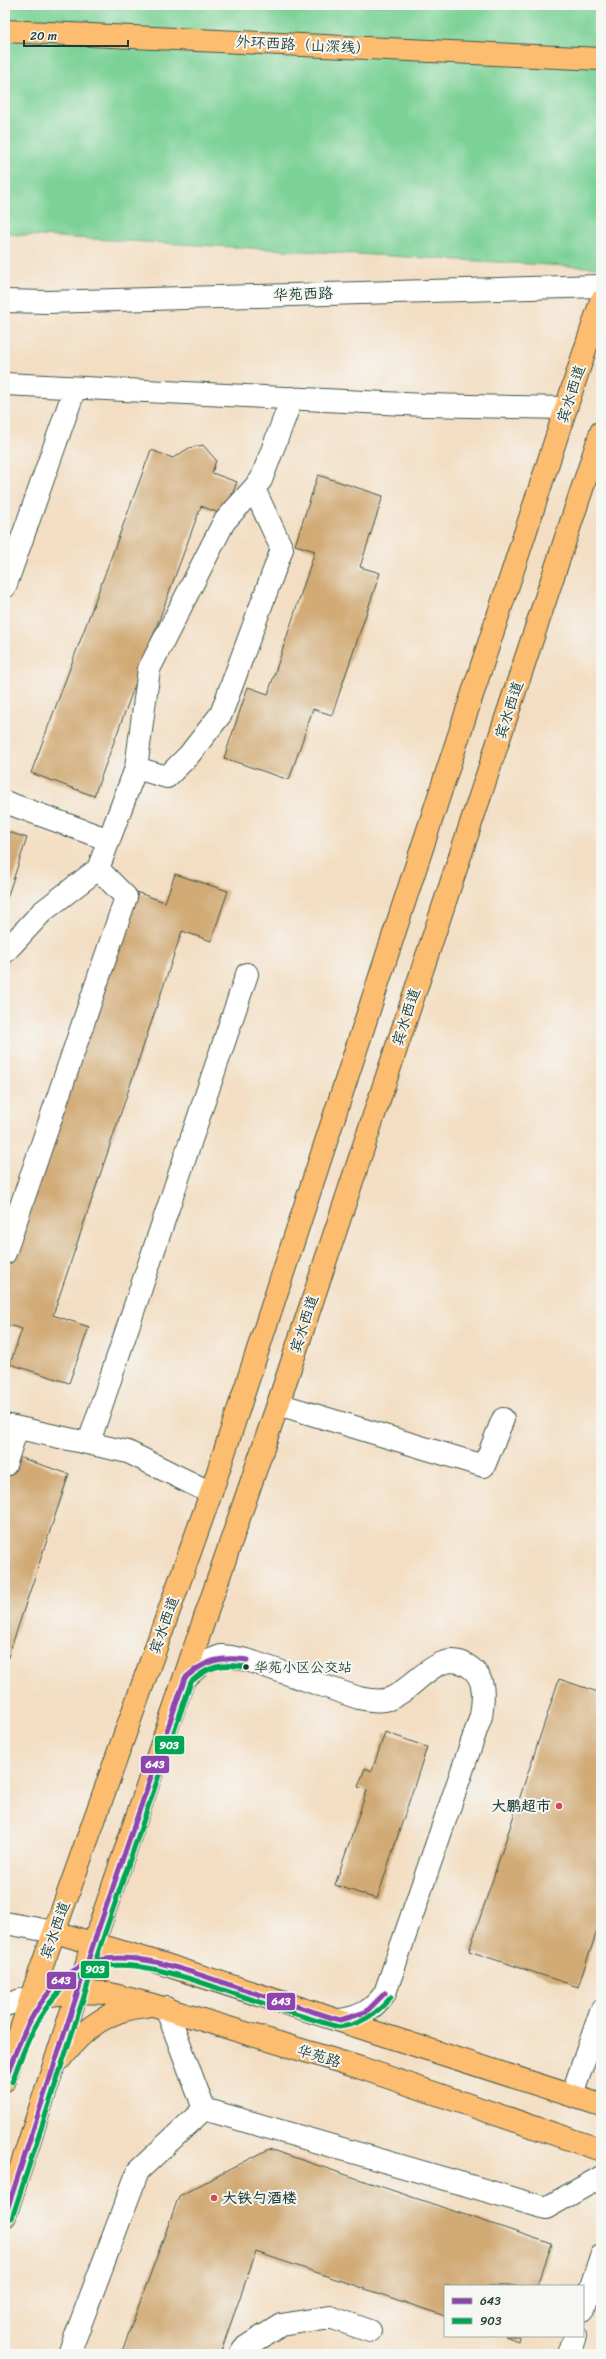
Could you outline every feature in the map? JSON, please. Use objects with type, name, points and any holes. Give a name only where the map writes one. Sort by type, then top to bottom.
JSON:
[{"type":"main road","name":"外环西路（山深线）","points":[[5,31],[601,59]]},
{"type":"main road","name":"宾水西道","points":[[5,2080],[13,2054],[39,1996],[55,1932],[211,1493],[601,301]]},
{"type":"main road","name":"宾水西道","points":[[5,2216],[94,1942],[278,1404],[601,432]]},
{"type":"main road","points":[[55,1932],[94,1942],[601,2105]]},
{"type":"main road","points":[[39,1996],[58,1982],[88,1964],[105,1959],[120,1959],[163,1964]]},
{"type":"main road","name":"华苑路","points":[[39,1996],[78,1992],[106,1993],[159,2007],[361,2068],[601,2150]]},
{"type":"main road","points":[[53,2068],[75,2040],[91,2026],[108,2015],[131,2007],[159,2007]]},
{"type":"street","name":"华苑西路","points":[[5,301],[47,302],[601,286]]},
{"type":"street","points":[[5,384],[425,405],[566,408]]},
{"type":"street","points":[[5,587],[75,388]]},
{"type":"street","points":[[5,952],[42,912],[98,869],[136,768],[149,669],[224,522],[261,480],[292,398]]},
{"type":"street","points":[[136,768],[167,777],[189,755],[220,714],[282,549],[254,489]]},
{"type":"street","points":[[5,802],[109,840]]},
{"type":"street","points":[[5,1253],[126,897],[98,869]]},
{"type":"street","points":[[89,1442],[247,974]]},
{"type":"street","points":[[278,1404],[484,1466],[503,1419]]},
{"type":"street","points":[[5,1465],[11,1427],[89,1442],[128,1452],[211,1493]]},
{"type":"street","points":[[185,1678],[202,1663],[221,1656],[247,1660],[359,1698],[378,1701],[389,1699],[400,1693],[424,1672],[440,1665],[454,1662],[465,1664],[473,1669],[480,1679],[484,1696],[481,1716],[385,1993],[371,2010],[356,2017],[340,2020]]},
{"type":"street","points":[[5,1923],[55,1932]]},
{"type":"street","points":[[5,2006],[39,1996]]},
{"type":"street","points":[[159,2007],[204,2109]]},
{"type":"street","points":[[572,2095],[601,2010]]},
{"type":"street","points":[[204,2109],[546,2208],[601,2177]]},
{"type":"street","points":[[69,2354],[138,2171],[204,2109]]},
{"type":"street","points":[[584,2308],[601,2256]]},
{"type":"street","points":[[240,2354],[244,2348],[281,2325],[330,2318],[370,2331]]},
{"type":"street","points":[[569,2354],[575,2337]]},
{"type":"green space","points":[[5,5],[601,5],[601,268],[5,234]]},
{"type":"building","points":[[203,445],[216,460],[212,473],[237,482],[224,515],[201,506],[94,796],[31,773],[151,450],[173,458],[189,448]]},
{"type":"building","points":[[318,475],[383,496],[360,567],[380,573],[332,715],[313,709],[289,780],[224,758],[248,687],[268,694],[315,551],[295,545]]},
{"type":"building","points":[[5,831],[27,838],[5,904]]},
{"type":"building","points":[[175,874],[228,891],[211,941],[182,931],[53,1315],[89,1327],[69,1383],[10,1364],[22,1329],[5,1324],[5,1269],[133,891],[165,902]]},
{"type":"building","points":[[12,1455],[69,1474],[5,1666],[5,1477]]},
{"type":"building","name":"大鹏超市","points":[[559,1679],[601,1693],[601,1919],[578,1987],[469,1951]]},
{"type":"building","points":[[385,1732],[427,1747],[377,1899],[335,1885],[367,1790],[358,1787],[365,1768],[372,1771]]},
{"type":"building","points":[[269,2149],[552,2244],[537,2285],[444,2285],[444,2316],[256,2252],[220,2354],[121,2354],[179,2196]]},
{"type":"building","points":[[508,2337],[519,2337],[518,2341]]},
{"type":"transit line","name":"643","points":[[5,2216],[94,1942],[185,1678],[199,1667],[207,1663],[221,1659],[247,1660]]},
{"type":"transit line","name":"903","points":[[12,2218],[101,1944],[191,1682],[204,1672],[216,1667],[230,1665],[246,1667]]},
{"type":"transit line","name":"643","points":[[5,2080],[25,2030],[34,2013],[56,1984],[70,1973],[86,1964],[104,1959],[123,1958],[164,1964],[340,2020],[366,2012],[385,1993]]},
{"type":"transit line","name":"903","points":[[12,2082],[31,2034],[49,2003],[74,1979],[89,1971],[106,1966],[124,1965],[164,1971],[339,2027],[354,2024],[368,2018],[380,2009],[391,1997]]},
{"type":"place","name":"华苑小区公交站","points":[[246,1667]]},
{"type":"place","name":"大鹏超市","points":[[559,1806]]},
{"type":"place","name":"大铁勺酒楼","points":[[214,2198]]}]
